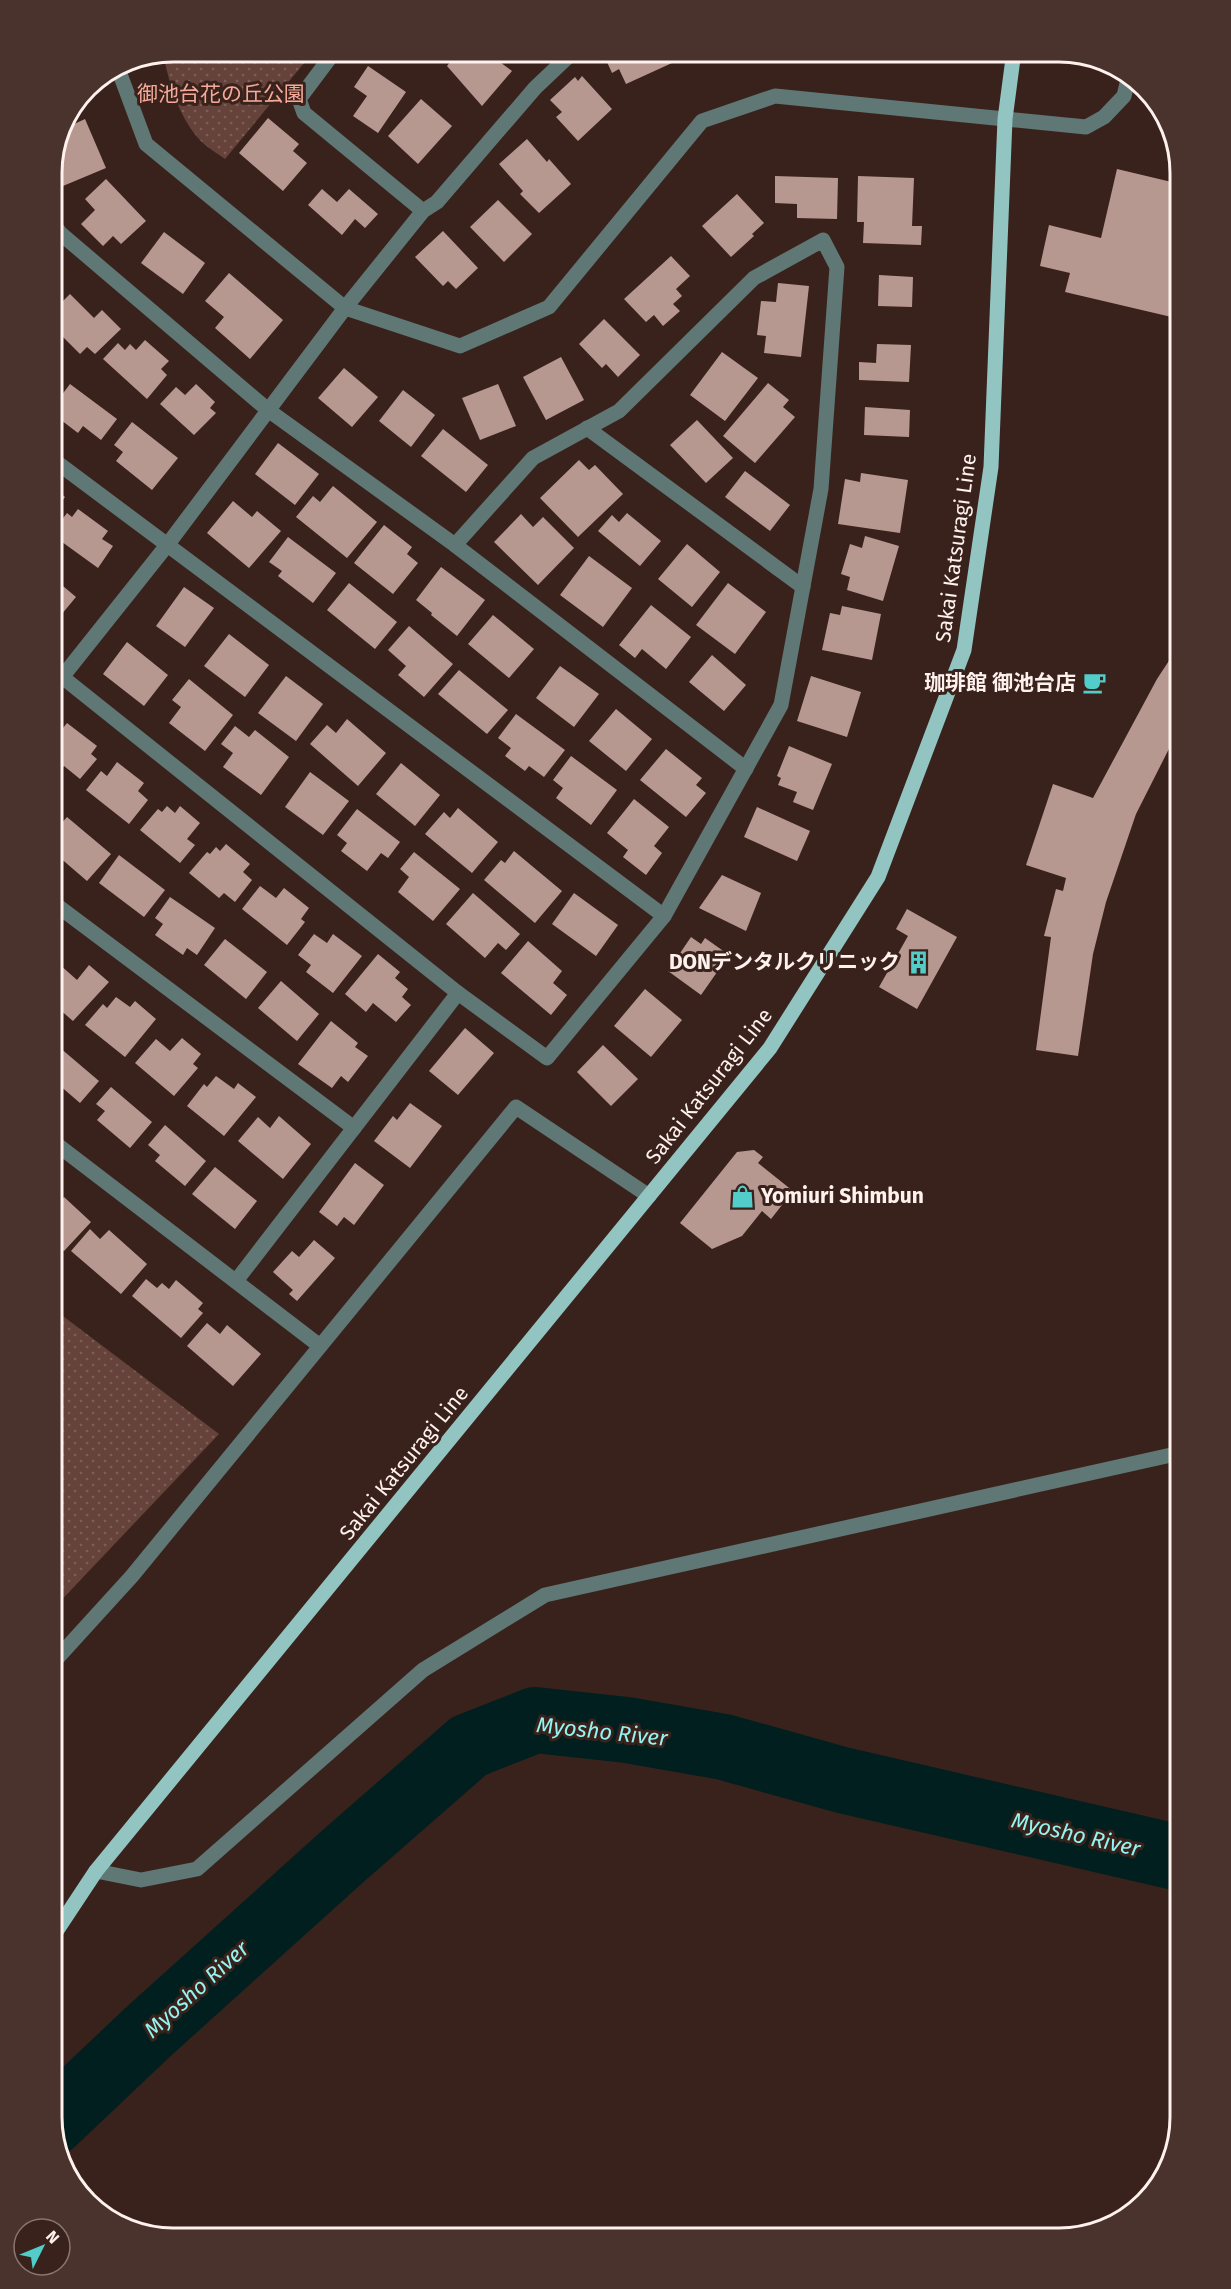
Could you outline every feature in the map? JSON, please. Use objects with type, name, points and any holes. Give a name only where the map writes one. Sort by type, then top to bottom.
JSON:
[{"type":"main road","name":"Sakai Katsuragi Line","points":[[62,1923],[96,1872],[770,1048],[878,876],[964,650],[990,467],[1005,119],[1013,62]]},
{"type":"street","points":[[327,62],[299,99],[304,113],[423,212]]},
{"type":"street","points":[[62,667],[168,544],[345,308],[423,212],[437,202],[535,88],[562,62]]},
{"type":"street","points":[[120,75],[146,144],[345,308],[460,346],[549,307],[702,121],[775,96],[1086,127],[1104,117],[1124,96],[1127,85]]},
{"type":"street","points":[[62,235],[268,410],[455,545],[746,769]]},
{"type":"street","points":[[62,677],[458,993],[547,1058],[664,916],[781,705],[821,489],[837,267],[822,240],[754,278],[619,411],[533,458],[455,545]]},
{"type":"street","points":[[587,428],[803,587]]},
{"type":"street","points":[[62,466],[664,916]]},
{"type":"street","points":[[62,909],[354,1128]]},
{"type":"street","points":[[236,1281],[458,993]]},
{"type":"street","points":[[62,1653],[132,1576],[516,1107],[649,1196]]},
{"type":"street","points":[[62,1148],[320,1346]]},
{"type":"street","points":[[96,1872],[141,1880],[197,1869],[423,1670],[545,1595],[1170,1455]]},
{"type":"green space","name":"御池台花の丘公園","points":[[165,62],[305,62],[225,159],[208,147],[192,130],[185,120],[171,87]]},
{"type":"green space","points":[[62,1315],[219,1434],[62,1599]]},
{"type":"building","points":[[450,62],[500,62],[512,71],[482,106],[447,66]]},
{"type":"building","points":[[607,62],[672,63],[626,84],[619,69],[612,73]]},
{"type":"building","points":[[368,66],[406,92],[378,133],[353,116],[367,96],[354,87]]},
{"type":"building","points":[[582,76],[612,109],[578,141],[556,117],[562,112],[550,100],[575,77],[578,81]]},
{"type":"building","points":[[421,99],[452,126],[418,164],[388,136]]},
{"type":"building","points":[[268,118],[299,144],[293,151],[307,163],[283,191],[239,153]]},
{"type":"building","points":[[85,119],[106,168],[63,186],[62,165],[65,144],[72,125]]},
{"type":"building","points":[[527,139],[571,184],[539,213],[520,194],[523,191],[499,164]]},
{"type":"building","points":[[1117,169],[1170,182],[1170,317],[1065,292],[1070,273],[1040,266],[1049,225],[1101,238]]},
{"type":"building","points":[[775,176],[838,178],[837,219],[797,218],[797,204],[775,203]]},
{"type":"building","points":[[858,176],[914,178],[912,226],[922,226],[921,245],[863,243],[864,222],[857,222]]},
{"type":"building","points":[[106,179],[146,221],[121,244],[113,236],[103,246],[81,224],[95,210],[85,199]]},
{"type":"building","points":[[322,189],[337,202],[349,189],[378,214],[365,228],[355,219],[342,235],[308,205]]},
{"type":"building","points":[[737,194],[764,223],[752,234],[754,236],[731,257],[702,226]]},
{"type":"building","points":[[498,200],[532,234],[504,262],[470,227]]},
{"type":"building","points":[[443,231],[478,268],[456,289],[448,281],[443,286],[415,257]]},
{"type":"building","points":[[164,232],[205,263],[183,294],[141,263]]},
{"type":"building","points":[[671,256],[690,276],[676,289],[682,296],[673,304],[680,311],[663,326],[654,315],[646,322],[624,299]]},
{"type":"building","points":[[229,273],[283,320],[250,359],[215,328],[224,317],[205,301]]},
{"type":"building","points":[[879,275],[913,277],[912,307],[878,306]]},
{"type":"building","points":[[778,283],[809,286],[801,357],[764,353],[766,336],[757,335],[761,301],[776,302]]},
{"type":"building","points":[[70,294],[94,318],[102,310],[121,329],[95,354],[87,347],[80,354],[62,336],[62,302]]},
{"type":"building","points":[[604,319],[640,355],[618,377],[606,364],[602,368],[579,344]]},
{"type":"building","points":[[145,340],[169,361],[161,369],[167,375],[147,399],[103,359],[118,343],[125,350],[130,344],[136,350]]},
{"type":"building","points":[[877,344],[911,345],[909,382],[859,380],[859,362],[876,363]]},
{"type":"building","points":[[722,352],[758,378],[725,421],[690,395]]},
{"type":"building","points":[[561,357],[584,400],[546,420],[523,377]]},
{"type":"building","points":[[344,368],[378,397],[352,427],[318,398]]},
{"type":"building","points":[[768,383],[789,400],[783,407],[795,417],[755,463],[723,436]]},
{"type":"building","points":[[70,384],[117,419],[101,440],[83,426],[78,433],[62,421],[62,395]]},
{"type":"building","points":[[196,384],[215,402],[210,408],[216,413],[194,435],[160,404],[176,387],[185,395]]},
{"type":"building","points":[[498,384],[516,426],[480,440],[462,398]]},
{"type":"building","points":[[403,390],[435,415],[411,447],[379,421]]},
{"type":"building","points":[[865,407],[910,410],[909,437],[864,435]]},
{"type":"building","points":[[697,420],[733,458],[706,483],[670,445]]},
{"type":"building","points":[[132,422],[178,458],[152,490],[116,461],[123,452],[114,445]]},
{"type":"building","points":[[443,429],[488,465],[466,492],[421,456]]},
{"type":"building","points":[[278,443],[319,474],[295,505],[255,474]]},
{"type":"building","points":[[579,460],[589,470],[595,465],[623,494],[578,537],[540,498]]},
{"type":"building","points":[[745,471],[790,505],[770,531],[725,497]]},
{"type":"building","points":[[861,473],[908,480],[900,533],[838,524],[845,479],[860,482]]},
{"type":"building","points":[[333,486],[377,522],[347,558],[296,517],[313,496],[320,502]]},
{"type":"building","points":[[233,501],[252,517],[257,511],[281,531],[249,568],[207,533]]},
{"type":"building","points":[[78,509],[108,531],[102,539],[113,546],[98,568],[62,542],[62,520],[67,513],[72,517]]},
{"type":"building","points":[[627,513],[661,541],[640,566],[598,531],[612,515],[619,522]]},
{"type":"building","points":[[521,514],[533,527],[543,517],[574,548],[538,585],[494,542]]},
{"type":"building","points":[[384,525],[412,547],[407,554],[418,563],[393,594],[354,563]]},
{"type":"building","points":[[865,536],[899,546],[883,601],[847,590],[850,577],[841,574],[850,544],[862,548]]},
{"type":"building","points":[[288,537],[336,573],[313,603],[278,576],[282,571],[269,562]]},
{"type":"building","points":[[687,544],[720,572],[692,607],[658,579]]},
{"type":"building","points":[[589,556],[632,588],[603,627],[560,595]]},
{"type":"building","points":[[441,567],[485,600],[457,636],[416,600]]},
{"type":"building","points":[[349,583],[397,622],[375,649],[327,610]]},
{"type":"building","points":[[728,583],[766,612],[735,654],[696,625]]},
{"type":"building","points":[[62,585],[76,597],[62,614]]},
{"type":"building","points":[[184,587],[214,608],[185,647],[156,626]]},
{"type":"building","points":[[651,605],[691,637],[666,669],[642,649],[635,658],[619,645]]},
{"type":"building","points":[[842,606],[881,614],[872,660],[822,650],[830,613],[840,615]]},
{"type":"building","points":[[493,615],[534,649],[509,678],[468,644]]},
{"type":"building","points":[[409,626],[453,664],[424,697],[398,675],[406,666],[388,650]]},
{"type":"building","points":[[229,634],[269,665],[245,697],[204,666]]},
{"type":"building","points":[[127,642],[168,675],[144,706],[103,674]]},
{"type":"building","points":[[712,655],[746,685],[724,711],[689,682]]},
{"type":"building","points":[[1170,659],[1170,747],[1136,814],[1106,902],[1093,954],[1078,1056],[1036,1050],[1051,937],[1044,936],[1056,889],[1063,891],[1066,878],[1026,865],[1053,784],[1093,798]]},
{"type":"building","points":[[560,666],[599,694],[574,727],[536,698]]},
{"type":"building","points":[[459,670],[508,710],[487,734],[438,694]]},
{"type":"building","points":[[286,676],[323,704],[296,741],[258,713]]},
{"type":"building","points":[[811,676],[861,692],[847,737],[797,721]]},
{"type":"building","points":[[189,679],[233,715],[205,751],[169,723],[181,707],[172,700]]},
{"type":"building","points":[[616,709],[652,739],[626,771],[589,741]]},
{"type":"building","points":[[516,714],[565,750],[544,777],[529,766],[525,771],[505,756],[511,748],[498,738]]},
{"type":"building","points":[[347,719],[386,753],[358,786],[310,744],[327,725],[336,733]]},
{"type":"building","points":[[67,723],[97,746],[91,754],[97,759],[80,779],[64,766],[62,769],[62,729]]},
{"type":"building","points":[[235,726],[249,737],[255,730],[289,757],[261,795],[223,767],[233,753],[221,744]]},
{"type":"building","points":[[789,746],[832,764],[813,810],[793,802],[797,792],[778,785],[781,778],[777,776]]},
{"type":"building","points":[[666,749],[702,778],[696,785],[706,793],[686,817],[640,780]]},
{"type":"building","points":[[571,756],[617,790],[591,825],[556,798],[563,788],[553,780]]},
{"type":"building","points":[[117,762],[144,783],[138,791],[148,800],[129,824],[86,790],[101,771],[107,776]]},
{"type":"building","points":[[401,763],[440,795],[415,826],[376,794]]},
{"type":"building","points":[[310,772],[349,801],[323,835],[285,807]]},
{"type":"building","points":[[634,799],[669,827],[654,846],[662,853],[646,875],[623,857],[628,850],[607,833]]},
{"type":"building","points":[[167,806],[175,813],[180,806],[200,823],[187,839],[195,845],[180,863],[140,830],[158,809],[162,812]]},
{"type":"building","points":[[757,807],[810,831],[797,861],[744,837]]},
{"type":"building","points":[[458,808],[498,842],[472,873],[425,834],[444,812],[450,818]]},
{"type":"building","points":[[357,809],[400,842],[388,858],[381,853],[367,871],[341,851],[347,843],[337,835]]},
{"type":"building","points":[[67,817],[111,854],[87,881],[62,859],[62,823]]},
{"type":"building","points":[[226,844],[250,864],[243,872],[252,880],[235,902],[224,893],[219,898],[189,873],[207,852],[210,854],[216,847],[220,851]]},
{"type":"building","points":[[514,851],[562,891],[535,923],[484,880],[501,860],[505,863]]},
{"type":"building","points":[[414,852],[460,889],[433,921],[398,892],[409,877],[400,869]]},
{"type":"building","points":[[119,855],[165,890],[144,917],[99,883]]},
{"type":"building","points":[[722,875],[761,893],[746,931],[699,908]]},
{"type":"building","points":[[260,886],[276,898],[284,888],[309,908],[301,919],[305,922],[287,945],[242,909]]},
{"type":"building","points":[[473,893],[520,934],[506,950],[498,943],[485,958],[446,924]]},
{"type":"building","points":[[574,893],[618,925],[596,956],[552,924]]},
{"type":"building","points":[[170,897],[215,928],[197,955],[187,948],[183,955],[155,935],[163,924],[155,918]]},
{"type":"building","name":"DONデンタルクリニック","points":[[907,909],[957,937],[917,1009],[879,987],[908,936],[896,929]]},
{"type":"building","points":[[314,934],[327,943],[333,934],[362,956],[333,993],[306,972],[311,965],[298,955]]},
{"type":"building","points":[[691,937],[701,944],[705,938],[729,955],[701,995],[668,971]]},
{"type":"building","points":[[225,939],[267,972],[246,999],[204,965]]},
{"type":"building","points":[[528,941],[562,971],[553,983],[567,995],[551,1015],[501,973]]},
{"type":"building","points":[[378,954],[400,972],[395,978],[408,989],[402,997],[411,1005],[396,1022],[373,1003],[366,1012],[345,994]]},
{"type":"building","points":[[89,965],[109,982],[73,1021],[62,1012],[62,967],[77,980]]},
{"type":"building","points":[[281,981],[319,1014],[297,1041],[258,1008]]},
{"type":"building","points":[[645,989],[682,1020],[651,1057],[614,1026]]},
{"type":"building","points":[[116,997],[130,1007],[135,1001],[156,1019],[125,1057],[85,1025],[103,1004],[107,1008]]},
{"type":"building","points":[[331,1021],[358,1043],[355,1047],[368,1056],[348,1082],[341,1076],[332,1088],[298,1064]]},
{"type":"building","points":[[465,1028],[494,1053],[458,1095],[429,1071]]},
{"type":"building","points":[[182,1038],[201,1054],[193,1064],[198,1068],[174,1096],[135,1063],[156,1039],[170,1051]]},
{"type":"building","points":[[603,1045],[638,1079],[611,1106],[577,1072]]},
{"type":"building","points":[[62,1050],[99,1081],[80,1103],[62,1087]]},
{"type":"building","points":[[216,1076],[234,1089],[238,1083],[256,1097],[224,1136],[187,1106],[204,1084],[207,1087]]},
{"type":"building","points":[[111,1087],[152,1122],[130,1148],[97,1120],[105,1111],[96,1104]]},
{"type":"building","points":[[410,1103],[442,1126],[410,1168],[374,1141],[393,1116],[397,1120]]},
{"type":"building","points":[[279,1116],[311,1144],[283,1179],[238,1141],[258,1117],[270,1128]]},
{"type":"building","points":[[165,1125],[206,1161],[185,1186],[155,1161],[160,1155],[148,1145]]},
{"type":"building","points":[[754,1150],[763,1157],[758,1163],[793,1191],[771,1219],[762,1211],[742,1236],[712,1249],[680,1223],[737,1152]]},
{"type":"building","points":[[355,1163],[384,1185],[354,1225],[344,1217],[337,1226],[319,1212]]},
{"type":"building","points":[[215,1167],[257,1201],[235,1229],[192,1194]]},
{"type":"building","points":[[64,1197],[91,1222],[64,1251],[62,1249],[62,1199]]},
{"type":"building","points":[[90,1229],[100,1239],[109,1230],[147,1264],[121,1294],[71,1251]]},
{"type":"building","points":[[314,1240],[335,1258],[297,1301],[289,1294],[293,1290],[273,1272],[292,1251],[299,1257]]},
{"type":"building","points":[[146,1279],[157,1288],[162,1283],[169,1289],[176,1280],[203,1303],[198,1309],[203,1313],[181,1338],[132,1296]]},
{"type":"building","points":[[207,1323],[220,1334],[227,1325],[261,1354],[233,1386],[187,1346]]},
{"type":"waterway","name":"Myosho River","points":[[62,2114],[148,2032],[469,1746],[535,1720],[627,1730],[724,1747],[842,1780],[1170,1856]]},
{"type":"place","name":"珈琲館 御池台店","points":[[1094,683]]},
{"type":"place","name":"DONデンタルクリニック","points":[[918,962]]},
{"type":"place","name":"Yomiuri Shimbun","points":[[743,1196]]}]
